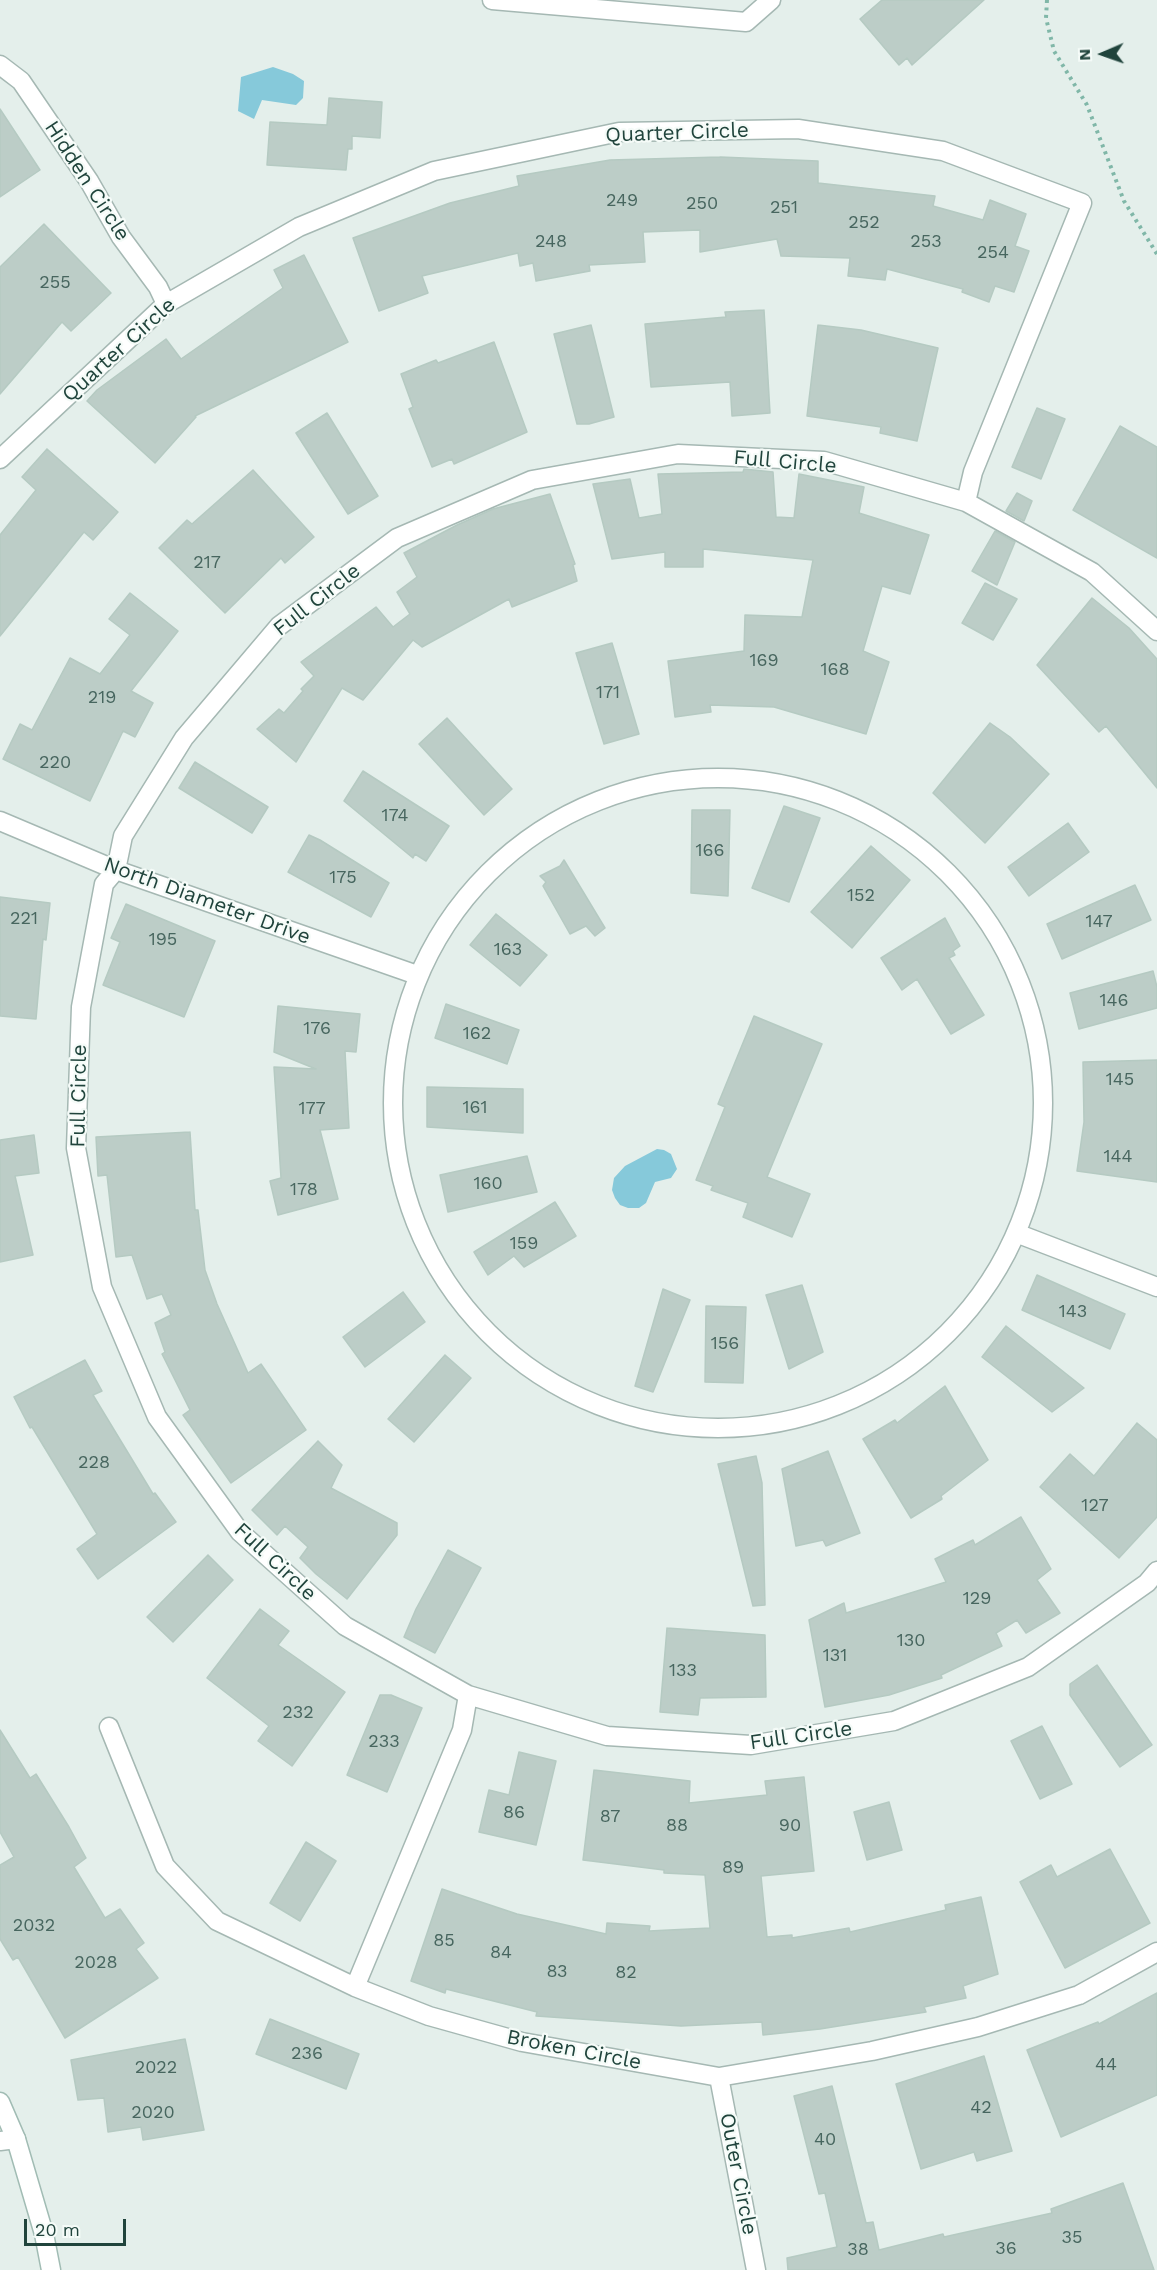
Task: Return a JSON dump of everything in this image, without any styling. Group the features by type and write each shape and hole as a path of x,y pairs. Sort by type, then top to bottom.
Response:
{"street":[{"path":"492,0 746,22 771,0"},
{"name":"Hidden Circle","path":"0,65 21,81 89,181 121,237 158,287 166,304"},
{"name":"Quarter Circle","path":"0,459 166,304 299,227 434,171 619,132 798,129 943,151 1082,203 973,472 966,502"},
{"name":"Full Circle","path":"1157,631 1092,573 966,502 824,461 678,454 532,480 397,538 279,626 184,738 123,836 116,870 104,884 81,1006 76,1148 102,1287 158,1417 240,1532 345,1626 468,1695 607,1736 752,1745 894,1721 1028,1666 1147,1583 1157,1571"},
{"path":"717,775 793,784 864,810 927,852 935,860 979,908 1017,974 1038,1047 1044,1110 1035,1173 1016,1233 993,1278 962,1319 926,1354 859,1397 785,1423 706,1430 628,1417 556,1387 493,1340 442,1278 408,1207 393,1130 394,1096 396,1051 417,975 455,908 507,853 570,810 642,784 717,775"},
{"name":"North Diameter Drive","path":"0,821 116,870 417,975"},
{"path":"1016,1233 1157,1287"},
{"path":"355,1987 462,1730 468,1695"},
{"name":"Broken Circle","path":"109,1727 165,1866 217,1921 355,1987 429,2016 522,2042 720,2078 872,2051 978,2027 1080,1995 1157,1952"},
{"name":"Outer Circle","path":"720,2078 756,2270"},
{"path":"0,2102 8,2140 44,2234 51,2270"}],"path":[{"path":"1047,0 1046,18 1054,51 1087,105 1124,201 1157,254"}],"water":[{"path":"273,67 293,74 304,81 303,98 296,105 262,100 254,119 238,111 241,77"},
{"path":"657,1149 671,1154 677,1169 671,1178 655,1182 646,1203 639,1208 620,1205 612,1190 614,1178 625,1166"}],"building":[{"path":"882,0 984,0 912,65 907,58 899,65 860,19"},
{"path":"329,98 382,102 380,138 352,136 352,149 348,149 346,170 267,165 270,122 327,125"},
{"path":"0,109 40,170 0,197"},
{"path":"720,157 818,161 818,183 935,196 933,206 983,220 990,200 1026,214 1015,246 1029,251 1014,292 995,286 989,302 962,292 963,289 887,269 885,280 848,276 850,258 781,256 777,239 700,252 700,230 643,232 645,262 589,265 590,271 536,281 533,263 520,266 518,253 422,276 428,293 379,311 353,238 450,203 519,186 517,176 610,160"},
{"path":"44,224 111,293 71,331 62,322 0,394 0,267"},
{"path":"304,255 348,342 195,416 155,463 87,401 97,390 166,339 181,359 283,288 274,270"},
{"path":"764,310 770,413 732,416 730,382 651,387 645,324 726,317 725,312"},
{"path":"591,325 614,417 589,424 577,424 554,334"},
{"path":"818,325 861,330 938,348 917,441 880,433 881,427 807,416"},
{"path":"494,342 527,432 454,464 452,459 432,467 409,409 413,407 401,374 436,360 438,363"},
{"path":"1037,408 1065,419 1041,479 1012,467"},
{"path":"327,413 378,496 348,514 296,433"},
{"path":"1120,426 1157,447 1157,558 1073,510"},
{"path":"47,449 118,512 93,540 84,532 0,636 0,535 36,490 22,477"},
{"path":"744,469 773,472 776,517 794,518 799,474 864,487 859,513 929,535 910,594 882,586 863,651 889,662 866,734 774,707 710,705 711,712 675,717 668,661 744,651 745,615 802,617 813,560 703,549 703,567 665,567 665,552 612,559 593,484 630,479 639,518 662,514 658,474 743,472"},
{"path":"253,470 314,537 285,563 281,558 225,613 159,548 187,520 192,524"},
{"path":"1017,493 1032,501 1024,521 1006,511"},
{"path":"550,494 575,564 573,565 577,581 512,607 509,599 422,647 413,640 363,700 342,688 296,762 257,729 279,709 284,713 303,691 301,689 314,676 301,662 376,607 393,627 410,614 397,592 417,577 404,553 493,509"},
{"path":"995,531 1015,542 997,585 972,571"},
{"path":"985,583 1017,599 993,640 962,623"},
{"path":"130,593 178,631 131,691 153,703 135,737 123,731 90,801 3,759 20,724 32,730 70,658 100,674 130,635 109,619"},
{"path":"1092,598 1129,628 1157,659 1157,788 1106,726 1099,732 1037,665"},
{"path":"612,643 639,734 604,744 576,653"},
{"path":"447,718 512,789 484,815 419,744"},
{"path":"990,723 1010,737 1049,774 985,843 933,793"},
{"path":"195,762 268,807 252,833 179,788"},
{"path":"363,771 449,826 426,861 415,854 413,858 344,801"},
{"path":"784,806 820,818 789,902 752,888"},
{"path":"692,810 730,810 728,896 691,893"},
{"path":"1068,823 1089,852 1029,896 1008,867"},
{"path":"309,835 389,883 371,917 288,872"},
{"path":"871,846 910,880 852,948 811,912"},
{"path":"564,860 605,928 595,936 586,926 570,934 543,886 546,882 540,876 560,866"},
{"path":"1135,885 1151,920 1062,959 1047,924"},
{"path":"0,897 50,903 46,940 43,939 36,1019 0,1016"},
{"path":"126,904 215,941 184,1017 103,985 120,942 111,938"},
{"path":"496,914 547,955 520,986 470,945"},
{"path":"945,918 960,946 953,951 955,955 949,958 984,1015 951,1034 917,979 902,990 881,958"},
{"path":"1153,971 1157,987 1157,1008 1079,1029 1070,993"},
{"path":"446,1004 519,1030 507,1064 435,1038"},
{"path":"278,1006 360,1014 356,1052 345,1051 349,1128 320,1130 338,1199 278,1215 270,1181 281,1178 274,1067 316,1069 274,1052"},
{"path":"754,1016 822,1044 767,1177 810,1194 792,1237 743,1217 748,1203 711,1190 713,1186 696,1180 725,1107 718,1104"},
{"path":"1157,1060 1157,1182 1077,1171 1084,1122 1083,1062"},
{"path":"427,1087 523,1089 523,1133 427,1127"},
{"path":"190,1132 195,1210 198,1210 205,1270 217,1304 248,1373 261,1364 306,1430 231,1483 183,1415 190,1410 162,1354 165,1352 155,1323 171,1315 162,1294 147,1299 132,1255 116,1257 107,1175 98,1176 96,1137"},
{"path":"34,1135 39,1173 15,1176 33,1255 0,1262 0,1140"},
{"path":"527,1156 537,1192 448,1212 440,1175"},
{"path":"555,1202 576,1236 524,1267 514,1256 488,1275 474,1252"},
{"path":"1037,1275 1125,1314 1110,1349 1022,1310"},
{"path":"802,1285 823,1352 789,1369 766,1295"},
{"path":"663,1289 690,1300 653,1392 635,1386"},
{"path":"403,1292 425,1322 365,1367 343,1337"},
{"path":"706,1306 746,1307 743,1383 705,1382"},
{"path":"1006,1326 1084,1388 1052,1412 982,1357"},
{"path":"445,1355 471,1378 414,1442 388,1419"},
{"path":"85,1360 102,1391 93,1395 153,1494 155,1493 176,1522 98,1579 77,1549 97,1534 32,1427 30,1428 14,1397"},
{"path":"945,1386 988,1460 941,1496 942,1499 911,1518 863,1439 895,1420 897,1423"},
{"path":"1137,1423 1157,1440 1157,1517 1119,1558 1040,1487 1070,1454 1094,1476"},
{"path":"318,1441 342,1465 331,1488 397,1523 397,1535 347,1599 300,1558 308,1547 285,1526 277,1535 252,1510"},
{"path":"828,1451 860,1533 826,1546 823,1540 796,1546 782,1469"},
{"path":"756,1456 762,1483 765,1605 753,1606 718,1464"},
{"path":"1021,1517 1051,1569 1037,1580 1060,1613 1026,1633 1017,1620 996,1633 1002,1646 941,1675 942,1678 889,1695 825,1707 809,1620 844,1603 846,1613 946,1582 935,1559 973,1540 975,1545"},
{"path":"448,1550 481,1568 435,1653 404,1637 416,1609"},
{"path":"208,1555 233,1580 173,1642 147,1617"},
{"path":"260,1609 289,1631 278,1645 345,1692 292,1766 258,1741 269,1726 207,1678"},
{"path":"667,1628 765,1635 766,1697 700,1698 698,1715 660,1712"},
{"path":"1097,1665 1152,1745 1120,1767 1070,1695 1070,1684"},
{"path":"380,1695 391,1695 422,1708 387,1792 347,1775"},
{"path":"1042,1726 1072,1784 1040,1799 1011,1741"},
{"path":"0,1730 30,1778 36,1774 69,1827 86,1858 74,1867 105,1918 120,1909 144,1943 136,1949 158,1978 65,2038 18,1957 13,1960 0,1939 0,1865 14,1857 0,1832"},
{"path":"519,1752 556,1761 536,1845 479,1832 489,1790 509,1795"},
{"path":"594,1770 690,1781 689,1803 767,1795 765,1781 804,1777 814,1871 761,1876 767,1937 792,1935 792,1938 849,1928 850,1932 946,1910 945,1905 981,1897 998,1974 963,1986 966,1998 924,2007 926,2012 820,2029 763,2035 762,2022 681,2026 536,2016 537,2012 446,1989 445,1993 411,1981 442,1889 517,1914 606,1934 607,1923 650,1926 649,1931 710,1928 705,1875 664,1873 664,1870 583,1860"},
{"path":"889,1802 902,1850 867,1860 854,1812"},
{"path":"306,1842 336,1861 300,1921 270,1903"},
{"path":"1110,1849 1150,1923 1065,1968 1020,1882 1051,1865 1057,1877"},
{"path":"1157,1993 1157,2095 1061,2137 1027,2050 1098,2022 1099,2024"},
{"path":"270,2019 359,2054 346,2089 256,2054"},
{"path":"185,2039 204,2130 143,2140 141,2127 108,2132 104,2098 78,2100 71,2060"},
{"path":"984,2056 1012,2151 977,2161 974,2152 921,2169 896,2084"},
{"path":"832,2086 866,2223 873,2222 879,2250 943,2234 944,2237 1052,2213 1051,2209 1123,2183 1154,2270 788,2270 787,2258 837,2247 825,2193 819,2194 794,2096"}]}
